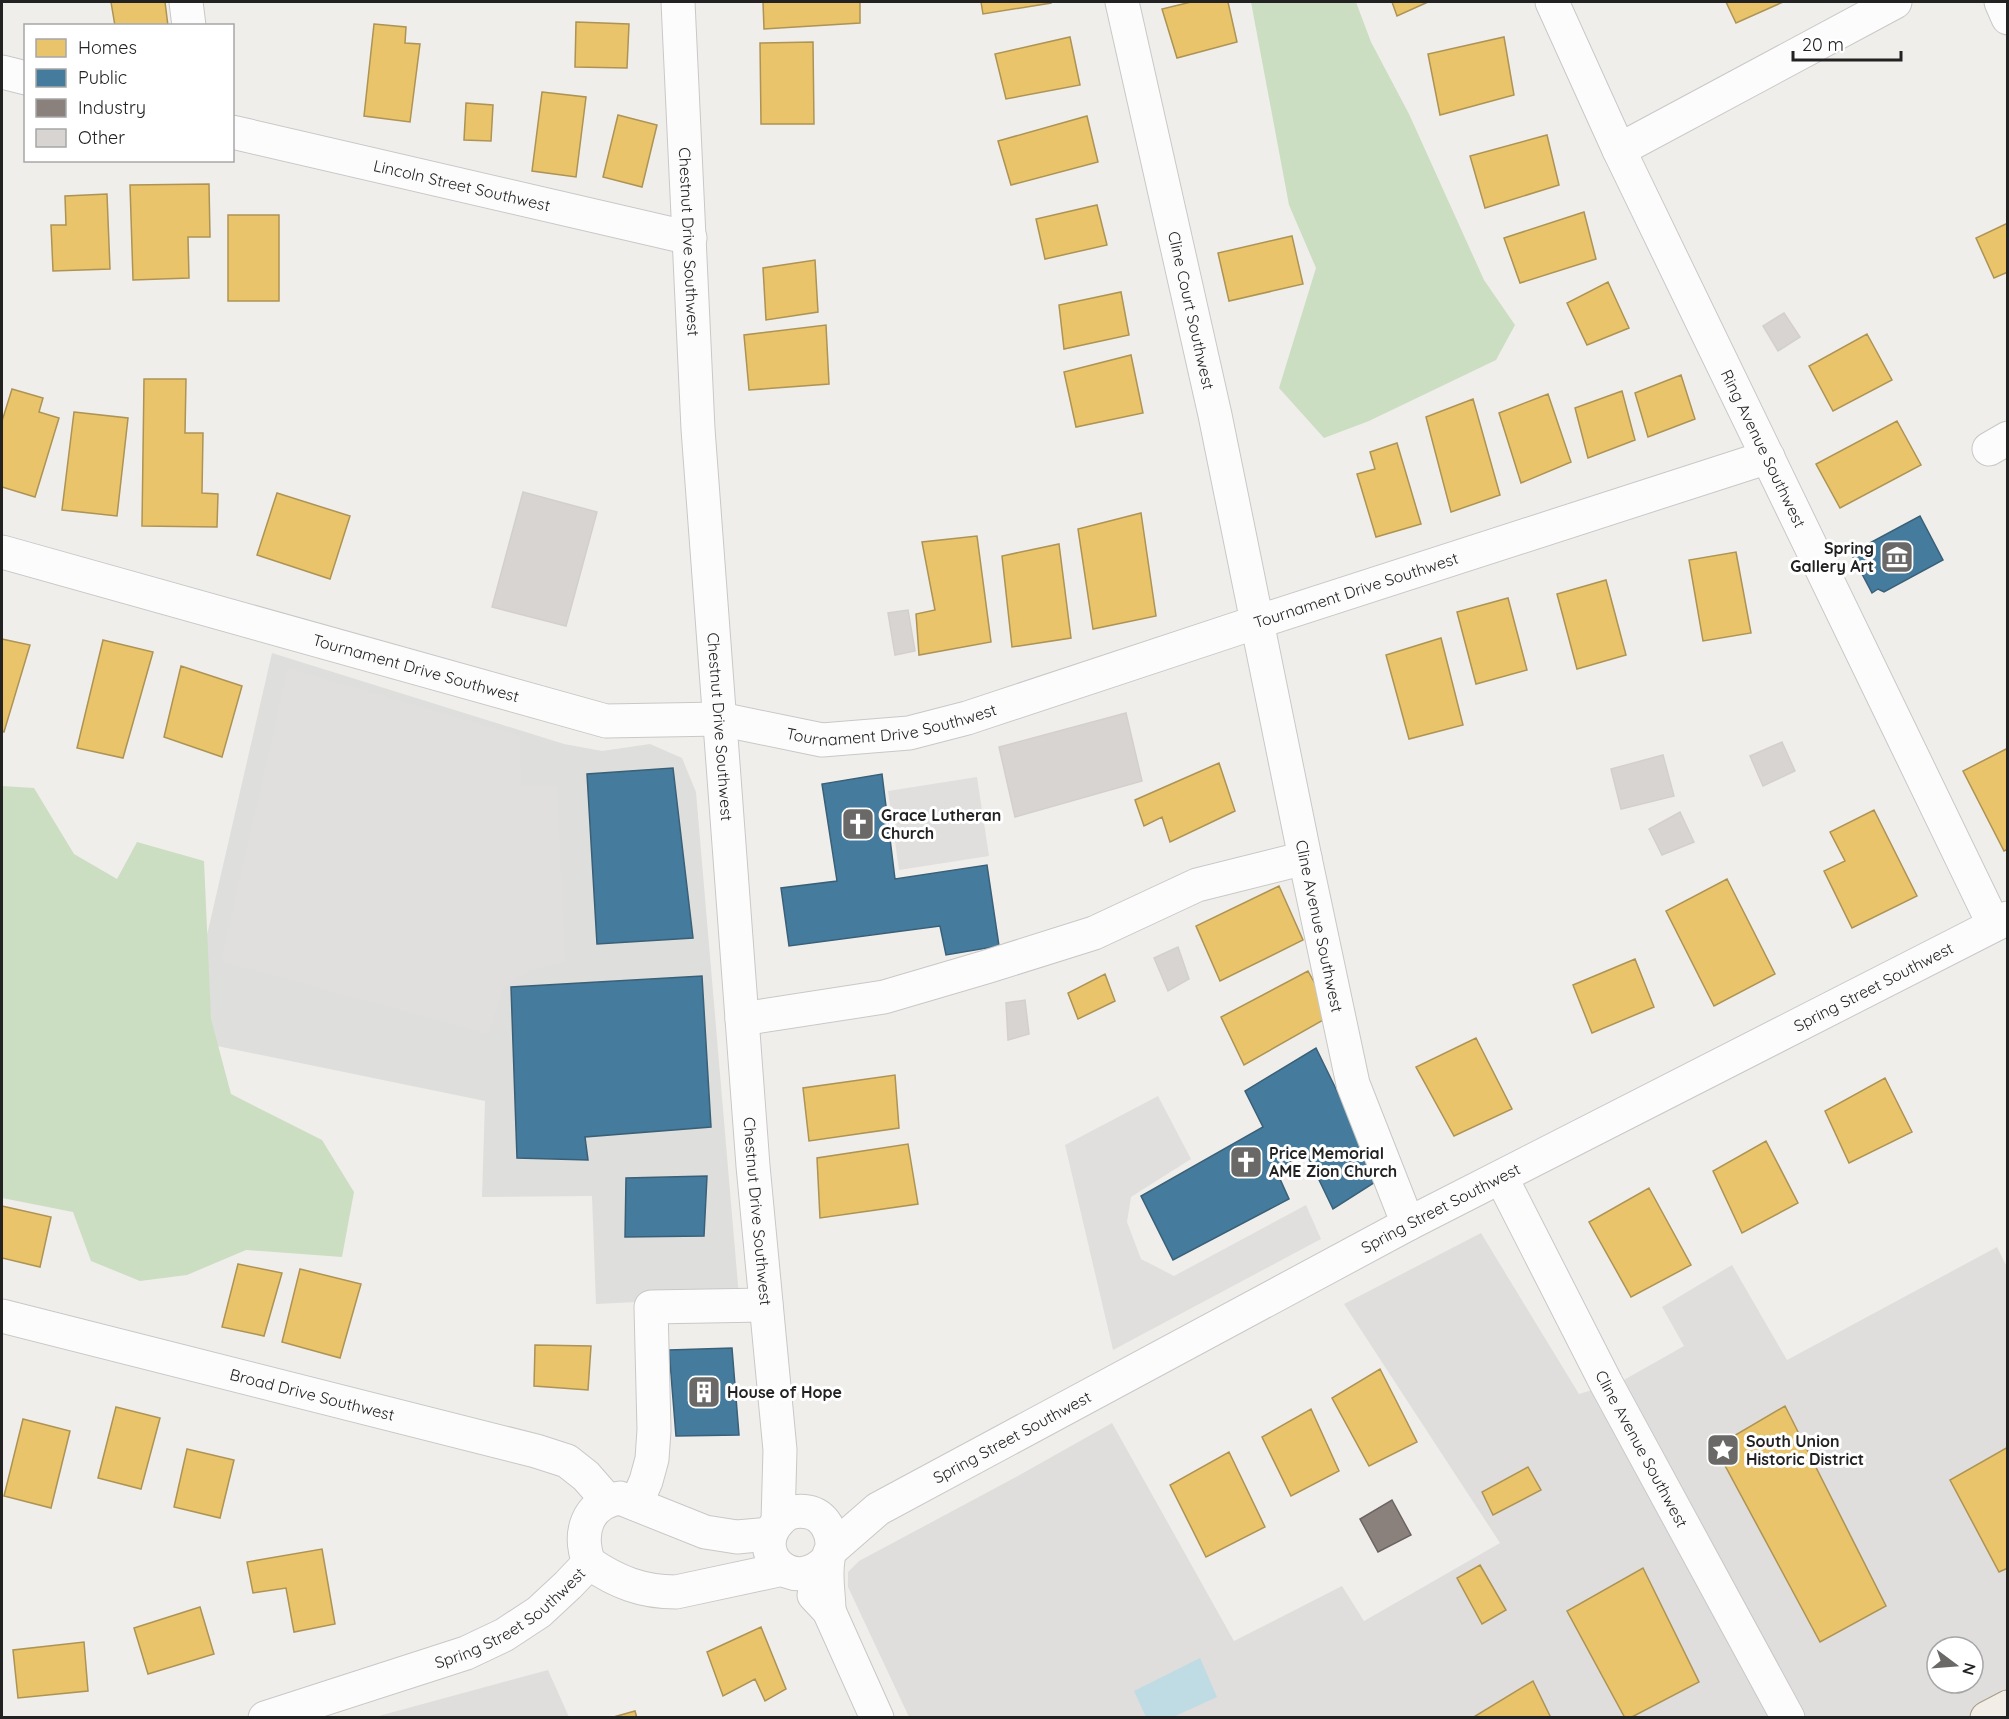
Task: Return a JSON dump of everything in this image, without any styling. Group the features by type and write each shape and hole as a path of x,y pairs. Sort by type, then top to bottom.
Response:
{"main road":[{"path":"1987,1718 2007,1707"}],"street":[{"path":"186,2 189,24"},
{"name":"Chestnut Drive Southwest","path":"678,2 698,429 766,1305 780,1449 791,1520"},
{"name":"Cline Court Southwest","path":"1122,2 1215,415 1257,622"},
{"name":"Ring Avenue Southwest","path":"1552,2 1619,150 1768,457 2001,921"},
{"path":"1619,150 1895,2"},
{"path":"2001,2 2007,18"},
{"path":"2,72 24,78"},
{"name":"Lincoln Street Southwest","path":"234,132 690,238"},
{"name":"Tournament Drive Southwest","path":"2,552 606,722 720,720 822,740 909,733 967,718 1768,457"},
{"name":"Cline Avenue Southwest","path":"1257,622 1353,1084 1408,1224"},
{"path":"742,1019 895,994 1095,933 1197,885 1305,858"},
{"name":"Spring Street Southwest","path":"830,1554 878,1509 1408,1224 2001,921"},
{"name":"Cline Avenue Southwest","path":"1501,1177 1606,1383 1788,1718"},
{"path":"589,1563 583,1548 585,1528 592,1511 621,1502 652,1459 654,1430 651,1307 766,1305"},
{"name":"Broad Drive Southwest","path":"2,1316 536,1451 567,1461 621,1502 705,1532 737,1537 791,1520"},
{"name":"Spring Street Southwest","path":"791,1520 878,1509"},
{"path":"829,1611 832,1538 828,1528 822,1518 791,1520 769,1544 771,1554 776,1563 788,1571 829,1611 877,1718"},
{"path":"788,1571 803,1574 813,1572 830,1554"},
{"name":"Spring Street Southwest","path":"265,1718 466,1653 504,1635 539,1612 589,1563 609,1576 637,1587 659,1592 676,1592 788,1571"}],"shaded area":[{"path":"272,653 564,744 602,751 650,744 682,758 696,792 739,1297 596,1304 592,1196 482,1197 485,1101 183,1039"},
{"path":"288,668 520,736 521,785 557,786 565,961 531,970 504,986 488,1034 221,961"},
{"path":"977,777 989,856 899,870 888,791"},
{"path":"1158,1096 1191,1159 1131,1197 1127,1222 1141,1259 1174,1276 1306,1205 1321,1239 1113,1350 1065,1145"},
{"name":"South Union Historic District","path":"1481,1233 1579,1394 1622,1381 1684,1346 1662,1307 1732,1265 1787,1360 1997,1247 2007,1267 2007,1717 909,1717 848,1587 848,1572 859,1561 1112,1423 1234,1641 1342,1586 1364,1621 1500,1543 1344,1304"},
{"path":"548,1670 569,1717 375,1717"}],"green space":[{"path":"1251,2 1356,2 1371,42 1409,114 1484,280 1515,325 1496,360 1369,421 1324,438 1279,388 1316,268 1289,205"},
{"path":"2,786 34,788 74,854 117,879 137,842 204,861 211,1019 231,1094 322,1140 354,1192 342,1257 246,1250 187,1275 140,1281 91,1261 73,1212 2,1198"}],"water":[{"path":"1200,1658 1217,1697 1173,1717 1146,1717 1134,1691"}],"building: Homes":[{"path":"111,2 165,2 168,24 115,24"},
{"path":"763,2 860,2 860,23 764,29"},
{"path":"981,2 1051,2 1051,3 983,14"},
{"path":"1191,2 1228,2 1237,42 1177,58 1162,9"},
{"path":"1392,2 1428,2 1397,16"},
{"path":"1726,2 1783,2 1736,23"},
{"path":"576,22 629,24 627,68 575,67"},
{"path":"374,24 406,27 405,43 420,44 410,122 364,116"},
{"path":"1070,37 1080,85 1006,99 995,54"},
{"path":"1504,37 1514,95 1440,115 1428,54"},
{"path":"813,42 814,124 761,124 760,43"},
{"path":"542,92 586,97 576,177 532,171"},
{"path":"466,103 493,105 491,141 464,140"},
{"path":"618,115 657,125 642,187 603,177"},
{"path":"1087,116 1098,162 1011,185 998,141"},
{"path":"1547,135 1559,185 1485,208 1470,156"},
{"path":"209,184 210,237 188,237 189,278 133,280 130,185"},
{"path":"107,194 110,269 53,271 51,225 66,225 65,196"},
{"path":"1097,205 1107,245 1045,259 1036,219"},
{"path":"1584,212 1596,259 1520,283 1504,238"},
{"path":"228,215 279,215 279,301 228,301"},
{"path":"2008,223 2008,272 1994,278 1976,238"},
{"path":"1292,236 1303,284 1229,301 1218,253"},
{"path":"815,260 818,312 766,320 763,268"},
{"path":"1608,282 1629,328 1587,345 1567,303"},
{"path":"1121,292 1129,335 1064,349 1059,305"},
{"path":"826,325 829,384 749,390 744,335"},
{"path":"1867,334 1892,380 1833,411 1809,366"},
{"path":"1131,355 1143,413 1076,427 1064,372"},
{"path":"1681,375 1695,419 1648,437 1635,393"},
{"path":"144,379 186,379 185,433 203,433 202,493 218,494 217,527 142,526"},
{"path":"12,389 43,398 39,412 59,418 35,497 2,487 2,421"},
{"path":"1622,391 1635,440 1588,458 1575,408"},
{"path":"1548,394 1571,462 1521,483 1499,413"},
{"path":"1473,399 1500,495 1451,512 1426,417"},
{"path":"74,412 128,418 117,516 62,510"},
{"path":"1897,421 1921,465 1840,508 1816,464"},
{"path":"1397,443 1421,524 1376,537 1357,474 1375,469 1370,452"},
{"path":"277,493 350,516 330,579 257,555"},
{"path":"1141,513 1156,616 1093,629 1078,529"},
{"path":"977,536 991,642 919,655 916,614 935,610 922,542"},
{"path":"1059,544 1071,638 1012,647 1002,556"},
{"path":"1736,552 1751,633 1703,641 1689,560"},
{"path":"1606,580 1626,655 1577,669 1557,594"},
{"path":"1508,598 1527,670 1476,684 1457,612"},
{"path":"1441,638 1463,725 1409,739 1386,655"},
{"path":"2,639 30,645 4,732 2,731"},
{"path":"103,640 153,652 123,758 77,748"},
{"path":"181,666 242,686 222,757 164,737"},
{"path":"2008,748 2008,849 2004,851 1963,771"},
{"path":"1219,763 1235,811 1170,842 1162,817 1144,826 1135,800"},
{"path":"1874,810 1917,896 1852,928 1824,871 1845,861 1830,832"},
{"path":"1727,879 1775,974 1714,1006 1666,911"},
{"path":"1279,886 1303,940 1220,981 1196,926"},
{"path":"1635,959 1654,1007 1592,1033 1573,985"},
{"path":"1308,971 1332,1015 1244,1065 1221,1017"},
{"path":"1105,974 1115,1001 1078,1019 1068,993"},
{"path":"1476,1038 1512,1109 1454,1136 1416,1067"},
{"path":"895,1075 899,1128 809,1141 803,1088"},
{"path":"1885,1078 1912,1132 1849,1163 1825,1111"},
{"path":"1766,1141 1798,1203 1742,1233 1713,1171"},
{"path":"908,1144 918,1204 820,1218 817,1158"},
{"path":"1649,1188 1691,1265 1631,1297 1589,1222"},
{"path":"2,1206 51,1217 40,1267 2,1258"},
{"path":"238,1264 282,1273 264,1336 222,1327"},
{"path":"300,1269 361,1284 340,1358 282,1342"},
{"path":"535,1345 591,1346 588,1390 534,1386"},
{"path":"1380,1369 1417,1442 1369,1466 1332,1398"},
{"path":"1785,1406 1886,1606 1820,1642 1715,1447"},
{"path":"116,1407 160,1418 141,1489 98,1478"},
{"path":"1311,1409 1339,1471 1291,1496 1262,1437"},
{"path":"23,1419 70,1431 51,1508 4,1496"},
{"path":"2008,1447 2008,1568 1999,1572 1950,1480"},
{"path":"187,1449 234,1460 220,1518 174,1507"},
{"path":"1229,1452 1265,1527 1206,1557 1170,1485"},
{"path":"1528,1467 1541,1490 1493,1515 1482,1492"},
{"path":"322,1549 335,1624 294,1632 286,1588 253,1593 247,1562"},
{"path":"1480,1565 1506,1610 1482,1624 1457,1578"},
{"path":"1643,1568 1699,1682 1630,1718 1625,1718 1567,1611"},
{"path":"200,1607 214,1654 148,1674 134,1628"},
{"path":"761,1627 786,1689 765,1701 755,1679 723,1696 707,1652"},
{"path":"84,1642 88,1691 18,1698 13,1650"},
{"path":"1533,1681 1551,1718 1472,1718"},
{"path":"635,1711 637,1718 610,1718"}],"building: Public":[{"name":"Spring Gallery Art","path":"1920,516 1943,560 1884,592 1878,589 1872,593 1851,553"},
{"path":"673,768 693,938 597,944 587,774"},
{"name":"Grace Lutheran Church","path":"882,774 895,879 987,865 999,946 946,955 940,926 789,946 781,888 837,881 822,784"},
{"path":"702,976 711,1127 585,1137 588,1160 517,1158 511,987"},
{"name":"Price Memorial AME Zion Church","path":"1316,1048 1380,1179 1333,1209 1306,1153 1276,1170 1289,1199 1173,1260 1141,1196 1263,1127 1245,1091"},
{"path":"707,1176 704,1236 625,1237 626,1178"},
{"name":"House of Hope","path":"732,1348 739,1435 676,1436 669,1350"}],"building: Industry":[{"path":"1392,1500 1411,1535 1378,1552 1360,1519"}],"building: Other":[{"path":"1784,313 1800,337 1778,351 1763,326"},
{"path":"523,492 597,512 566,626 492,607"},
{"path":"908,610 915,651 895,655 888,613"},
{"name":"Grace Lutheran Church","path":"1126,713 1142,781 1015,817 999,747"},
{"path":"1782,742 1795,771 1763,786 1750,756"},
{"path":"1663,755 1674,796 1621,809 1611,769"},
{"path":"1680,812 1694,842 1662,855 1649,829"},
{"path":"1178,947 1189,979 1168,991 1154,958"},
{"path":"1025,1000 1029,1034 1008,1040 1006,1003"}],"place":[{"name":"Spring Gallery Art","path":"1897,557"},
{"name":"Grace Lutheran Church","path":"858,824"},
{"name":"Price Memorial AME Zion Church","path":"1246,1162"},
{"name":"House of Hope","path":"704,1392"},
{"name":"South Union Historic District","path":"1723,1450"}]}
